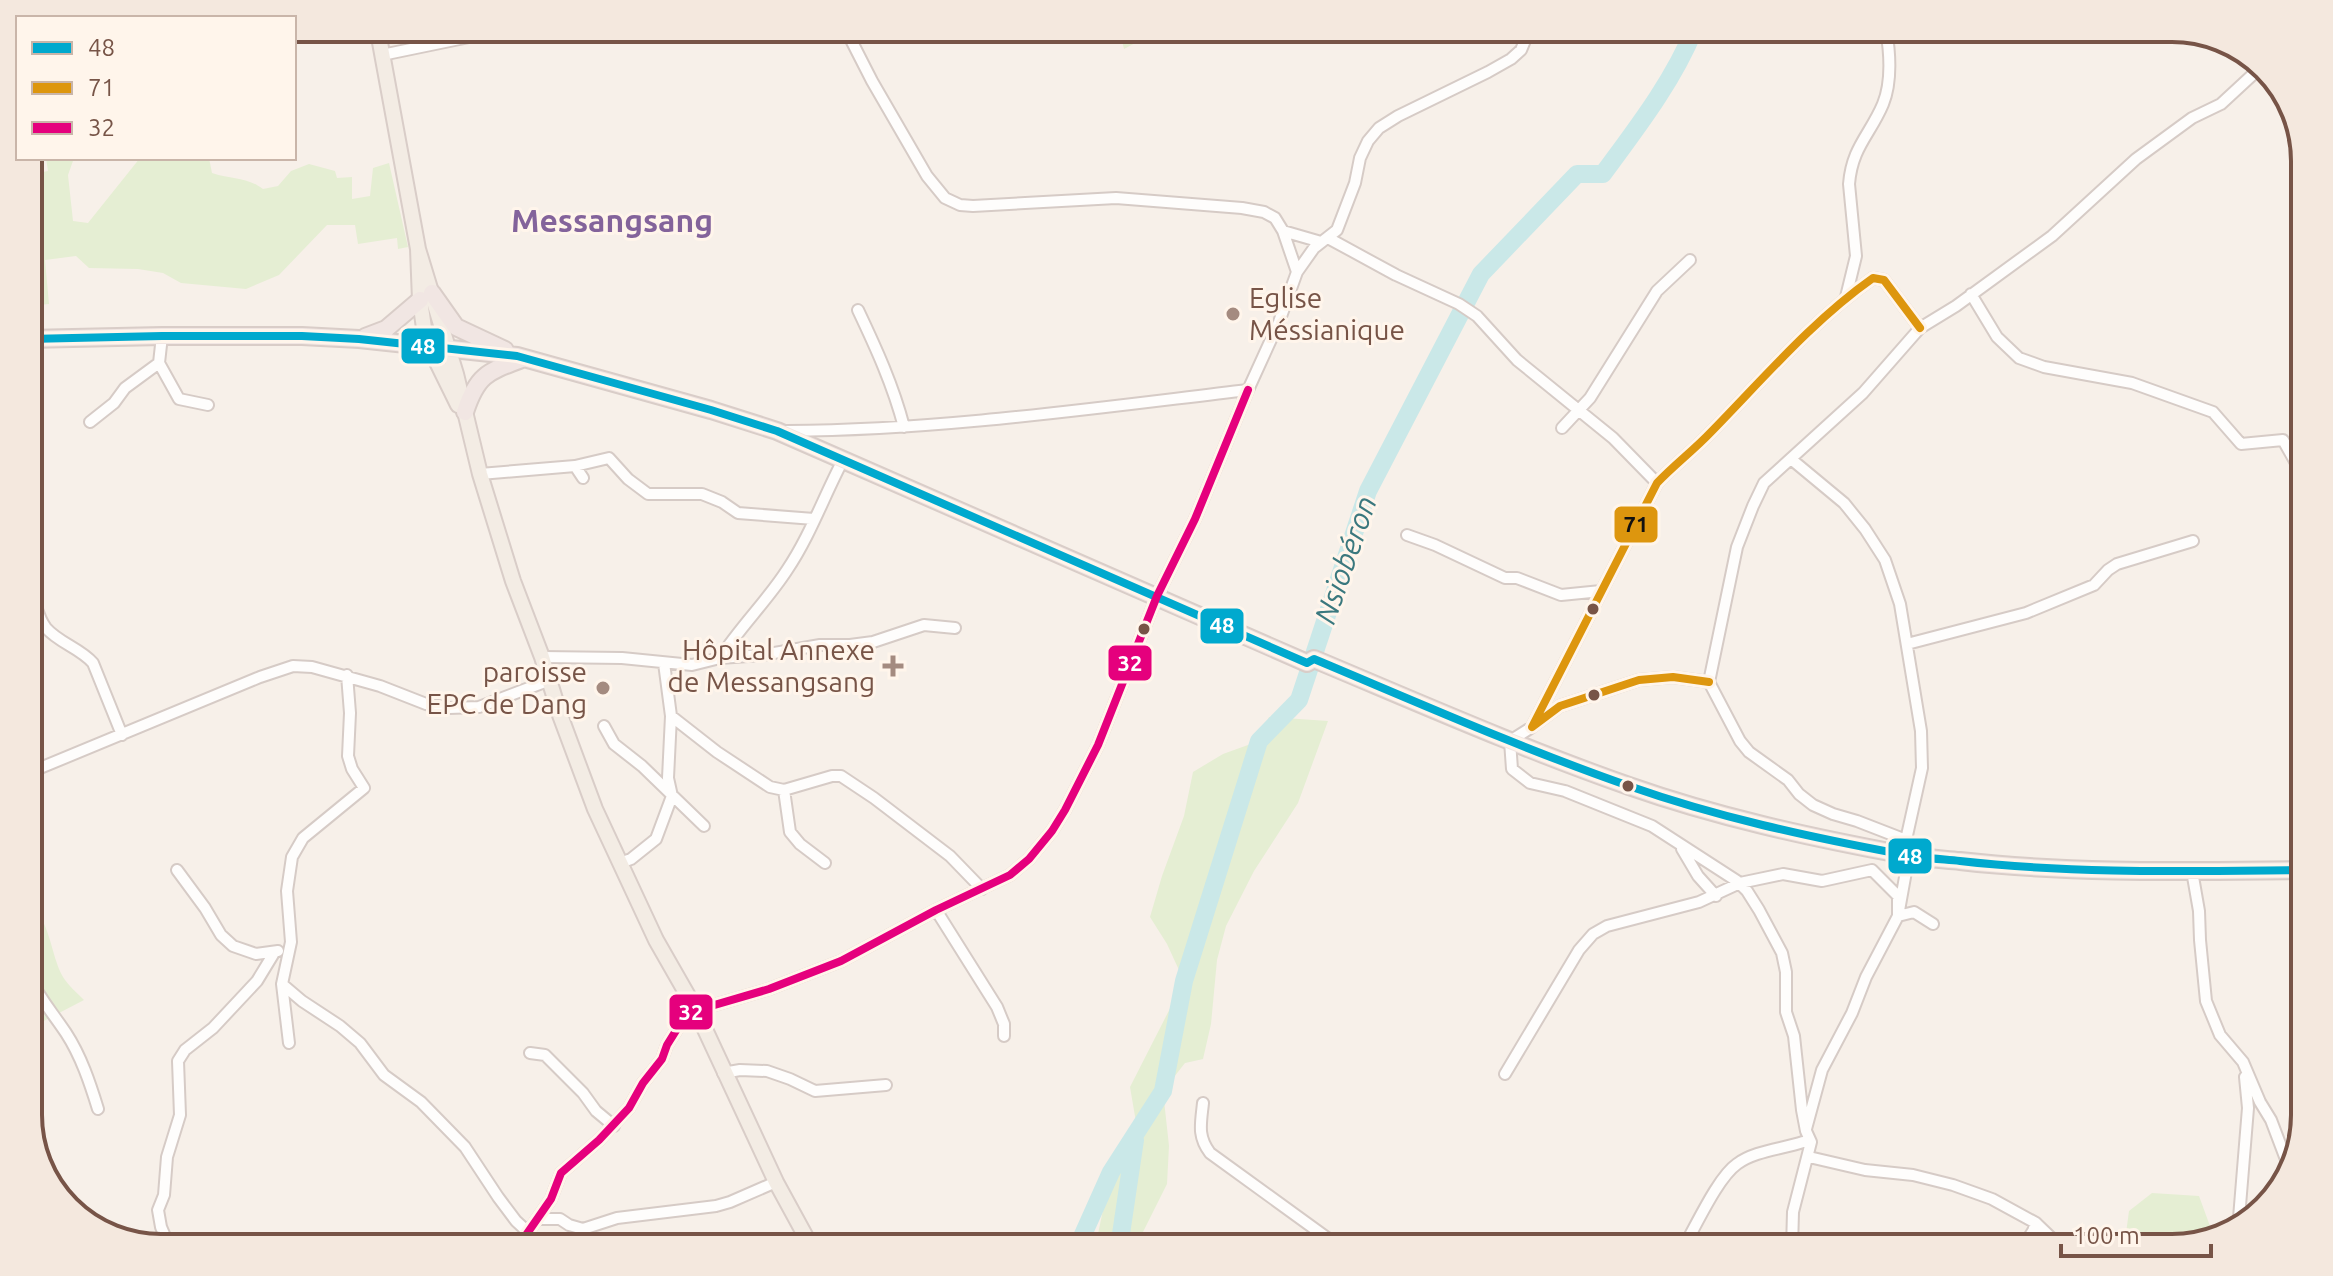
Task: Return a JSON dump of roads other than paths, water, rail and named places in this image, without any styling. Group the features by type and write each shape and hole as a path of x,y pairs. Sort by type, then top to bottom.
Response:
{"highway":[{"path":"359,339 386,329 426,296 456,327 521,357 777,431 1311,661 1510,741 1630,786 1704,809 1773,827 2022,868 2291,870"},
{"path":"42,339 302,336 359,339 521,357"},
{"path":"466,416 478,382 521,357"}],"main road":[{"path":"380,42 426,296 429,346 466,416"},
{"path":"426,296 449,349 480,474 513,581 595,809 656,940 696,1010 723,1073 804,1234"}],"street":[{"path":"382,55 445,42"},
{"path":"852,42 918,162 945,198 960,205 973,206 1106,198 1264,212 1275,218 1283,231 1297,272"},
{"path":"282,984 360,1043 384,1075 421,1102 454,1135 504,1206 529,1233 551,1199 561,1173 614,1126 662,1059 687,1013 801,978 841,961 1010,875 1029,859 1052,831 1098,745 1157,596 1201,505 1279,322 1297,272 1314,248 1337,230 1364,148 1379,128 1502,64 1521,50 1524,42"},
{"path":"1846,297 1856,256 1850,172 1855,153 1887,90 1888,42"},
{"path":"1906,850 1857,821 1833,814 1806,799 1788,780 1749,752 1709,682 1737,547 1753,506 1764,483 1863,393 1920,328 2052,236 2160,139 2221,104 2253,75"},
{"path":"1283,231 1324,240 1459,304 1477,316 1517,360 1613,438 1657,483"},
{"path":"1562,428 1580,411 1657,291 1690,260"},
{"path":"1532,727 1657,483 1846,297 1873,278 1884,280 1920,328"},
{"path":"1971,294 1997,337 2019,358 2044,367 2132,383 2213,412 2241,444 2283,440 2291,454"},
{"path":"858,310 884,365 904,427"},
{"path":"162,336 159,363 179,399 208,405"},
{"path":"90,422 114,403 125,388 159,363"},
{"path":"777,431 904,427 1248,390"},
{"path":"480,474 575,466 609,458 628,479 648,494 702,494 738,513 814,519"},
{"path":"1791,459 1844,503 1885,560 1900,604 1921,731 1922,768 1906,850 1898,916 1822,1070 1806,1131"},
{"path":"720,658 788,570 843,460"},
{"path":"575,466 583,478"},
{"path":"1407,535 1505,578 1517,578 1561,595 1601,591"},
{"path":"1907,644 2026,613 2094,585 2117,564 2193,541"},
{"path":"42,622 55,637 93,663 122,735"},
{"path":"542,657 622,658 692,665 720,658 762,655 820,645 873,642 924,625 955,628"},
{"path":"620,863 631,859 656,839 672,796 668,778 671,716 664,663"},
{"path":"42,767 284,668 312,667 347,675 426,704 449,708 479,707 550,680"},
{"path":"289,1043 282,984 291,942 287,891 292,857 303,838 364,788 348,756 347,675"},
{"path":"1709,682 1673,677 1639,680 1560,706 1510,741 1512,769 1530,783 1565,791 1652,826 1740,883 1759,910 1782,953 1786,972 1786,1012 1797,1051 1806,1131 1811,1142 1793,1212 1792,1234"},
{"path":"671,716 717,752 770,787 784,790 841,776 950,856 982,889"},
{"path":"604,726 614,744 642,766 704,826"},
{"path":"784,790 790,832 825,863"},
{"path":"1681,847 1698,876 1716,896"},
{"path":"177,870 221,935 233,946 256,954 274,953"},
{"path":"1505,1074 1579,950 1593,934 1607,926 1699,902 1740,883 1783,874 1822,881 1872,870 1898,896 1898,916"},
{"path":"2192,871 2199,911 2206,1001 2220,1035 2243,1062 2285,1152"},
{"path":"936,910 997,1007 1004,1024 1004,1036"},
{"path":"1898,916 1914,912 1933,924"},
{"path":"162,1234 158,1210 164,1195 167,1157 180,1115 178,1061 185,1050 213,1028 257,981 274,953 291,942"},
{"path":"42,1002 67,1034 84,1067 98,1109"},
{"path":"530,1053 545,1055 583,1093 596,1111 614,1126"},
{"path":"2239,1213 2248,1108 2243,1062"},
{"path":"723,1073 767,1071 815,1091 886,1085"},
{"path":"1203,1103 1200,1134 1202,1143 1210,1153 1322,1234"},
{"path":"1691,1234 1724,1177 1737,1164 1811,1142"},
{"path":"1809,1157 1953,1185 1992,1199 2036,1223 2047,1234"},
{"path":"551,1199 560,1219 583,1229 617,1218 716,1206 776,1182"},
{"path":"538,1219 560,1219"},
{"path":"2031,1234 2036,1223"}],"waterway":[{"name":"Nsiobéron","path":"1083,1234 1111,1172 1163,1091 1184,981 1259,741 1299,700 1368,491 1481,274 1577,174 1603,174 1664,87 1689,42"},
{"path":"1121,1234 1135,1140"}],"place":[{"name":"Eglise Méssianique","path":"1233,314"},
{"name":"Hôpital Annexe de Messangsang","path":"893,666"},
{"name":"paroisse EPC de Dang","path":"603,688"}],"district":[{"name":"Messangsang","path":"612,221"}]}
